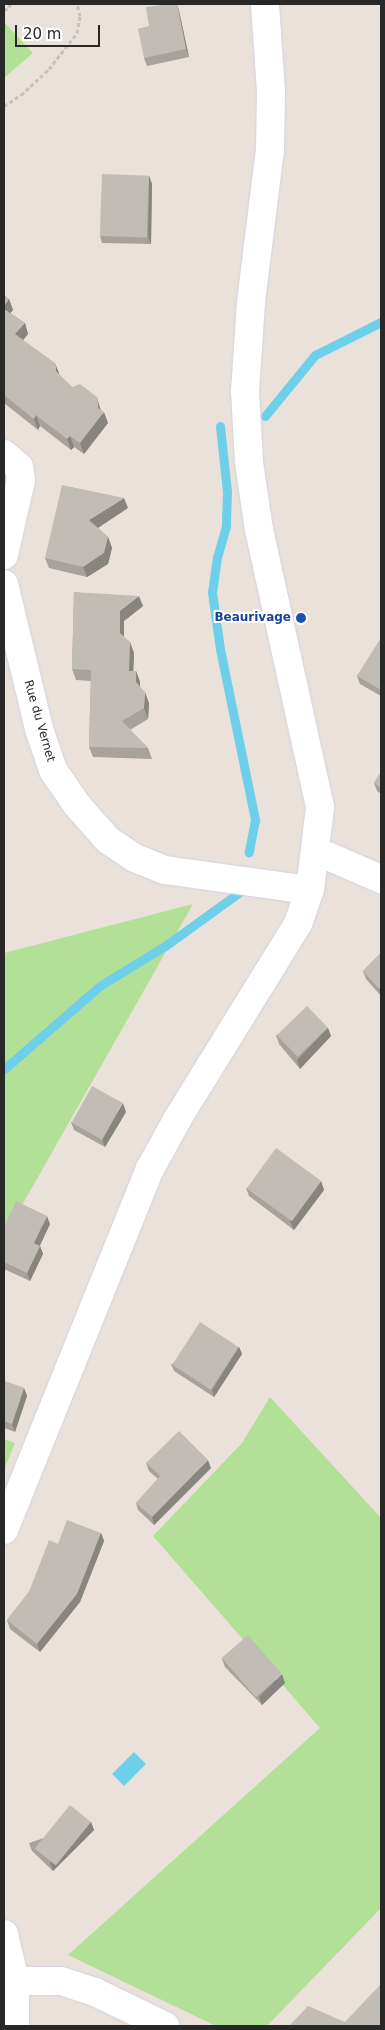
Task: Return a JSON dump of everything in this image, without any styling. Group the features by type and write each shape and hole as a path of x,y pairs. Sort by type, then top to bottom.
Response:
{"street":[{"path":"4,1530 150,1169 178,1118 298,924 310,890 320,808 312,761 259,530 249,462 245,391 250,312 270,150 271,92 265,4"},
{"path":"4,454 19,467 21,480 4,555"},
{"name":"Rue du Vernet","path":"4,584 39,729 53,770 77,805 108,840 135,858 164,870 310,890"},
{"path":"316,851 381,879"},
{"path":"4,1934 15,1981 15,2026"},
{"path":"15,1981 61,1981 94,1992 166,2026"}],"path":[{"path":"4,11 11,4"},
{"path":"4,106 21,95 49,69 77,33 80,16 77,4"}],"green space":[{"path":"4,22 33,53 4,78"},
{"path":"193,904 4,1237 4,953"},
{"path":"270,1397 381,1518 381,1908 267,2026 216,2026 68,1955 320,1728 153,1536 242,1443"},
{"path":"4,1439 15,1443 4,1470"}],"water":[{"path":"134,1752 146,1764 124,1786 112,1774"}],"building":[{"path":"177,4 186,49 144,58 138,29 149,26 146,7"},
{"path":"102,174 149,176 147,238 100,236"},
{"path":"4,295 9,299 4,306"},
{"path":"4,309 25,323 15,334 55,363 56,371 72,387 80,384 97,397 98,408 104,412 80,443 70,436 67,439 36,415 34,419 4,395"},
{"path":"62,485 124,498 89,520 108,537 104,553 83,567 45,558"},
{"path":"74,592 139,596 120,611 120,633 130,642 129,671 136,671 136,682 145,692 144,708 122,721 148,748 89,747 91,670 72,669"},
{"path":"381,640 381,690 357,676"},
{"path":"381,772 381,788 374,783"},
{"path":"381,953 381,986 379,989 363,971"},
{"path":"307,1006 328,1028 298,1057 277,1035"},
{"path":"92,1086 123,1103 102,1140 72,1123"},
{"path":"276,1148 321,1181 292,1221 247,1188"},
{"path":"16,1201 47,1216 34,1243 40,1246 27,1273 4,1262 4,1227"},
{"path":"200,1322 239,1347 211,1390 172,1365"},
{"path":"4,1381 24,1388 12,1424 4,1421"},
{"path":"179,1431 208,1460 152,1517 136,1503 160,1476 146,1463"},
{"path":"67,1520 101,1533 77,1594 37,1644 7,1620 29,1592 49,1540 58,1544"},
{"path":"248,1635 282,1674 256,1697 222,1658"},
{"path":"70,1805 91,1822 56,1866 35,1849"},
{"path":"380,1985 381,2026 289,2026 308,2006 345,2022"}],"waterway":[{"path":"265,416 315,355 381,322"},
{"path":"220,426 227,492 226,526 217,557 212,592 220,649 255,820 249,852"},
{"path":"4,1069 101,985 165,946 240,892"}],"place":[{"name":"Beaurivage","path":"301,618"}]}
